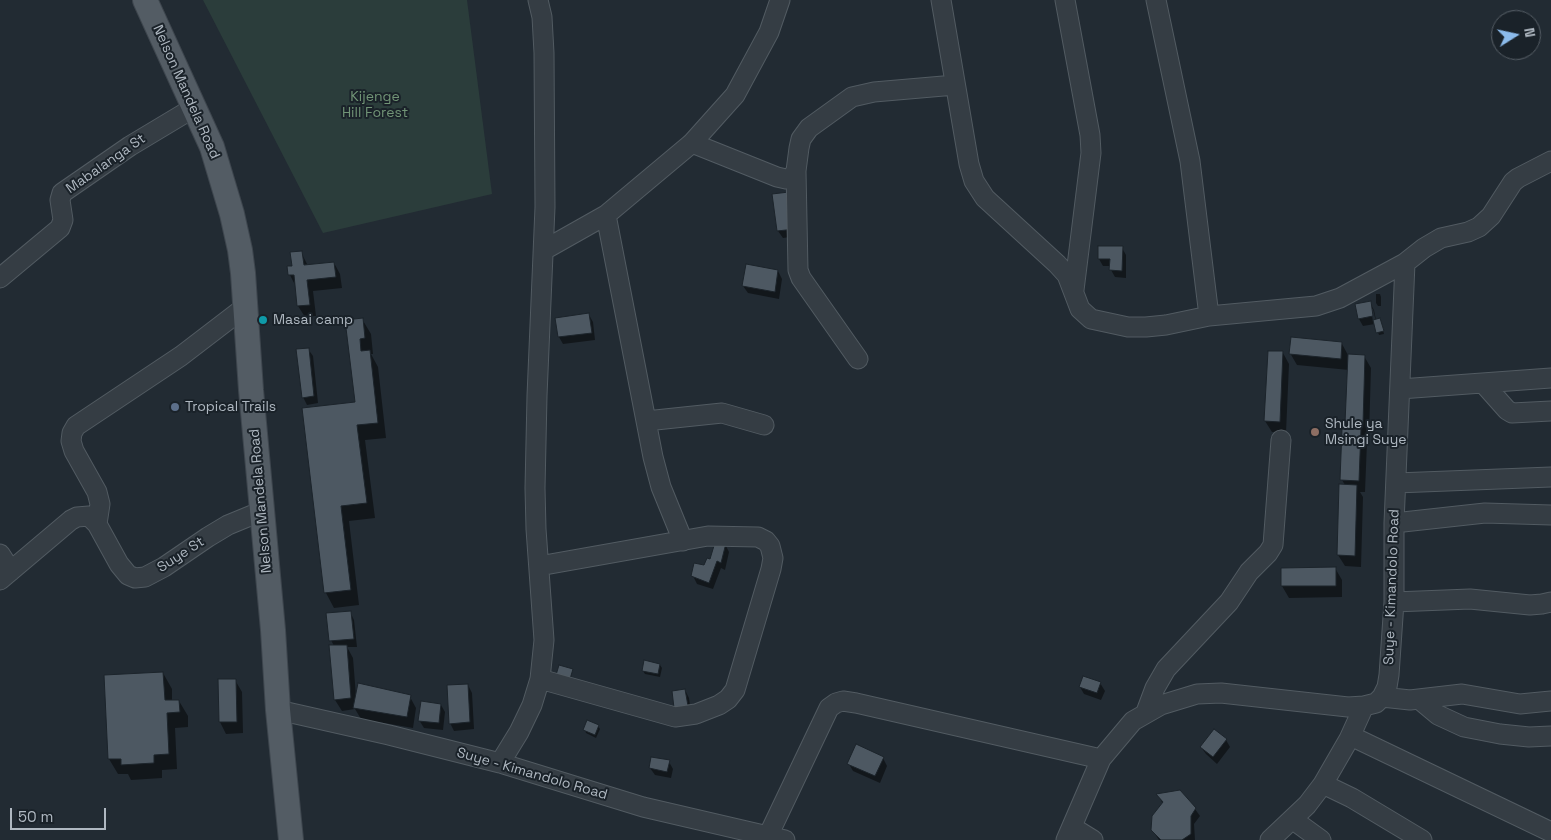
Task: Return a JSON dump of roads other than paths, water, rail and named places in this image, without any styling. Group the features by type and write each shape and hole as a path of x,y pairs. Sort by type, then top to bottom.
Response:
{"main road":[{"name":"Nelson Mandela Road","path":"145,0 212,147 232,214 244,273 245,307 273,630 278,710 291,840"}],"street":[{"path":"500,763 528,714 540,679 544,640 535,488 544,250 544,53 542,17 538,0"},
{"path":"544,250 606,215 692,143 735,95 769,32 780,0"},
{"path":"941,0 969,164 974,181 985,198 1067,275 1080,309 1091,319 1128,327 1166,325 1209,316 1316,306 1340,298 1406,264 1424,248 1441,238 1479,228 1491,216 1513,182 1551,160"},
{"path":"1065,0 1088,116 1091,144 1074,291"},
{"path":"1156,0 1190,161 1209,316"},
{"path":"858,359 801,278 798,270 796,171 802,139 809,128 852,97 874,92 956,84"},
{"name":"Mabalanga St","path":"0,278 60,228 63,220 60,200 62,193 130,146 195,107"},
{"path":"692,143 777,177 786,179 792,177 796,171"},
{"path":"606,215 652,457 661,487 683,541"},
{"name":"Suye - Kimandolo Road","path":"1382,697 1387,687 1389,675 1394,602 1394,523 1406,264"},
{"path":"97,524 100,504 97,492 74,451 71,441 72,433 76,426 181,356 245,307"},
{"path":"1400,389 1551,378"},
{"path":"1483,383 1507,410 1512,413 1551,411"},
{"path":"646,421 722,413 764,425"},
{"path":"1146,712 1155,688 1166,669 1229,602 1249,572 1268,553 1273,545 1281,440"},
{"path":"1396,483 1551,477"},
{"name":"Suye St","path":"97,524 118,564 128,575 135,578 145,577 164,567 208,537 262,510"},
{"path":"1394,523 1485,513 1551,515"},
{"path":"0,554 5,576 71,520 82,516 89,516 97,524"},
{"path":"539,566 708,536 758,537 766,541 773,558 735,690 728,699 719,705 696,714 674,717 540,679"},
{"path":"1394,602 1470,598 1530,605 1551,602"},
{"path":"1092,840 1069,833 1101,759 1133,721 1146,712 1175,700 1197,694 1213,694 1348,707 1376,703 1382,697 1404,701 1462,694 1520,704 1551,701"},
{"path":"1420,700 1438,715 1464,727 1500,734 1529,737 1551,736"},
{"path":"765,837 829,708 836,702 856,703 1101,759"},
{"path":"1270,840 1307,805 1323,784 1351,736 1364,706"},
{"name":"Suye - Kimandolo Road","path":"278,710 500,763 643,808 765,837"},
{"path":"1351,736 1551,832"},
{"path":"1323,784 1352,798 1422,840"},
{"path":"1292,819 1321,840"}],"place":[{"name":"Masai camp","path":"263,320"},
{"name":"Tropical Trails","path":"175,407"},
{"name":"Shule ya Msingi Suye","path":"1315,432"}],"park label":[{"name":"Kijenge Hill Forest","path":"375,105"}]}
